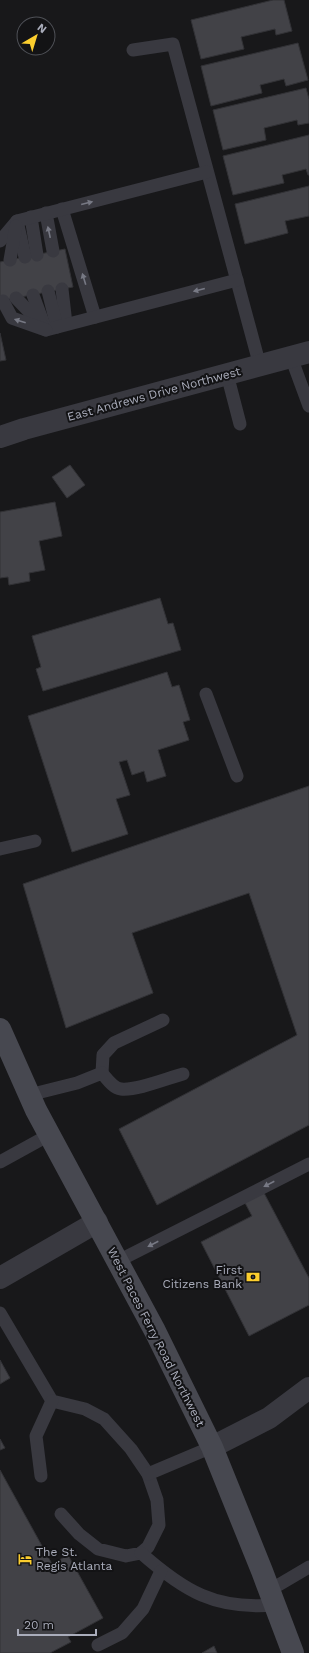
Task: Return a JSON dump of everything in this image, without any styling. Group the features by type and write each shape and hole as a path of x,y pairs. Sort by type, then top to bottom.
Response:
{"main road":[{"name":"West Paces Ferry Road Northwest","path":"0,1029 29,1096 156,1331 212,1447 293,1653"}],"street":[{"name":"East Andrews Drive Northwest","path":"0,437 24,429 300,355"},
{"path":"0,1278 96,1222"},
{"path":"212,1447 269,1418 309,1388"}],"lane":[{"path":"133,50 173,44 260,366"},
{"path":"0,241 18,221 207,172"},
{"path":"62,209 95,317"},
{"path":"46,214 53,251"},
{"path":"18,221 31,256 31,217"},
{"path":"10,260 18,221"},
{"path":"9,299 56,327 237,280"},
{"path":"56,327 62,289"},
{"path":"48,291 56,327"},
{"path":"33,295 56,327"},
{"path":"300,355 309,406"},
{"path":"227,374 240,424"},
{"path":"206,694 237,776"},
{"path":"0,849 35,841"},
{"path":"163,1020 114,1043 103,1056 102,1073 111,1083 120,1089 133,1088 183,1074"},
{"path":"29,1096 77,1083 102,1073"},
{"path":"0,1162 49,1135"},
{"path":"118,1261 306,1165"},
{"path":"0,1313 52,1401 85,1410 104,1419 131,1449 148,1474 157,1500 159,1525 148,1547 141,1553 126,1556 98,1549 79,1534 61,1514"},
{"path":"41,1476 36,1436 52,1401"},
{"path":"148,1474 212,1447"},
{"path":"141,1553 181,1586 208,1599 257,1606 272,1597 309,1567"},
{"path":"98,1645 122,1633 143,1609 161,1571"}],"building":[{"path":"273,0 284,0 292,31 276,35 275,29 241,37 244,49 201,59 191,20"},
{"path":"298,43 308,80 286,86 284,79 260,85 262,93 211,106 201,66"},
{"path":"306,88 309,99 309,123 298,125 297,120 264,128 266,140 223,150 213,110"},
{"path":"309,135 309,175 306,169 282,175 284,183 233,195 223,156"},
{"path":"309,186 309,216 285,221 288,233 245,244 235,204"},
{"path":"65,249 73,287 0,301 0,262"},
{"path":"0,333 6,360 0,361"},
{"path":"70,465 85,485 67,498 52,477"},
{"path":"55,502 62,536 39,541 45,570 29,573 30,581 9,585 8,577 0,578 0,512"},
{"path":"160,598 168,624 173,623 181,650 43,691 36,669 41,667 32,636"},
{"path":"167,672 172,687 179,685 190,720 183,722 189,740 158,750 166,776 147,782 144,771 132,775 127,760 119,762 130,795 116,799 128,834 72,852 28,716"},
{"path":"309,786 309,1125 157,1205 119,1129 297,1035 249,893 132,933 153,993 66,1028 23,884"},
{"path":"263,1191 309,1278 309,1305 249,1336 201,1242 252,1216 244,1201"},
{"path":"0,1360 10,1378 0,1384"},
{"path":"0,1439 5,1448 0,1450"},
{"name":"The St. Regis Atlanta","path":"0,1470 52,1564 68,1555 103,1618 68,1637 71,1642 50,1653 0,1653"},
{"path":"214,1646 217,1653 202,1653"}],"place":[{"name":"First Citizens Bank","path":"253,1277"},
{"name":"The St. Regis Atlanta","path":"25,1559"}]}
